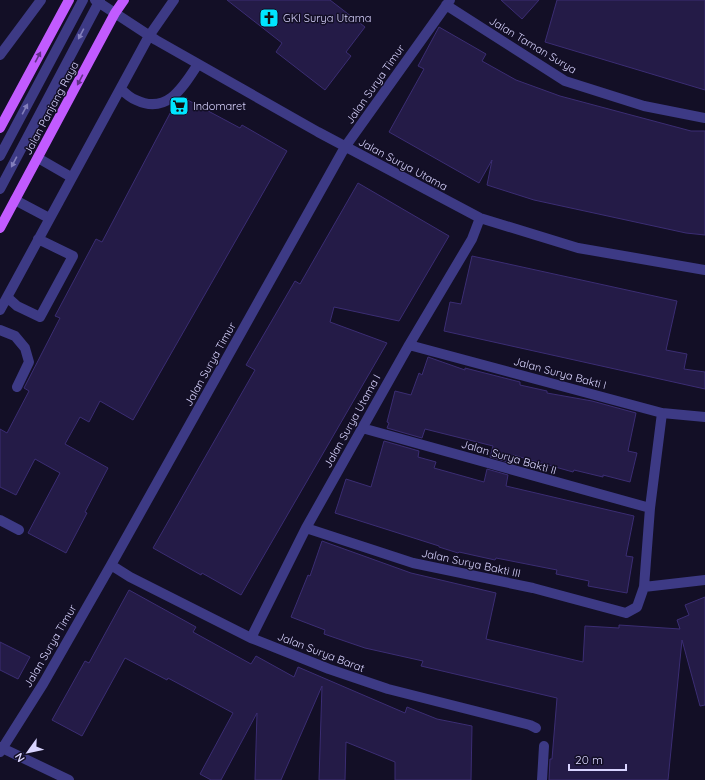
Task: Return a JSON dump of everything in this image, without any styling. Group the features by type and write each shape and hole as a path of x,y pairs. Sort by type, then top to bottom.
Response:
{"main road":[{"path":"0,128 69,0"},
{"name":"Jalan Panjang Raya","path":"0,228 115,13 124,0"}],"street":[{"path":"0,55 41,0"},
{"path":"0,156 83,0"},
{"path":"0,310 149,36 174,0"},
{"path":"0,189 98,1"},
{"name":"Jalan Surya Utama","path":"98,1 149,36 198,64 345,147 480,218 578,248 705,270"},
{"name":"Jalan Taman Surya","path":"448,2 565,81 644,106 705,118"},
{"name":"Jalan Surya Timur","path":"1,749 43,684 111,565 345,147 448,2"},
{"path":"121,89 134,100 147,104 161,103 177,94 198,64"},
{"path":"38,158 71,177"},
{"path":"15,200 49,218"},
{"name":"Jalan Surya Utama I","path":"251,638 306,528 409,345 472,239 480,218"},
{"path":"7,297 17,306 40,317 73,256 38,239"},
{"path":"0,330 14,336 25,348 29,362 17,387"},
{"name":"Jalan Surya Bakti I","path":"409,345 662,413 705,417"},
{"path":"662,413 650,508 644,587 705,580"},
{"name":"Jalan Surya Bakti II","path":"362,428 650,508"},
{"path":"0,520 19,530"},
{"name":"Jalan Surya Bakti III","path":"306,528 413,563 533,588 626,613 637,608 644,587"},
{"name":"Jalan Surya Barat","path":"111,565 130,577 251,638 329,669 388,689 530,725 536,728"},
{"path":"542,780 544,746"},
{"path":"1,749 69,780"}],"building":[{"path":"227,0 330,0 365,27 346,52 351,56 325,90 276,52 282,43"},
{"path":"501,0 539,0 522,19"},
{"path":"557,0 705,0 705,90 545,42"},
{"path":"439,27 486,54 482,61 516,80 560,96 691,131 705,131 705,235 686,233 534,200 487,185 492,160 479,183 389,132 424,69 418,66"},
{"path":"182,97 240,128 242,125 287,151 133,420 100,401 89,422 80,417 65,444 108,468 66,553 28,533 60,473 35,459 16,495 0,487 0,429 7,433 29,391 24,388 60,318 55,316 96,239 102,242 176,102"},
{"path":"358,183 449,236 399,321 334,307 330,322 387,343 241,595 202,573 201,575 153,548 255,370 246,365 295,281 300,284"},
{"path":"472,256 677,301 666,350 687,354 684,369 705,372 705,389 444,331 450,302 461,304"},
{"path":"428,357 465,370 465,368 520,382 520,385 547,391 547,393 592,401 636,413 628,451 637,453 630,482 603,475 603,477 574,470 573,472 513,455 511,463 490,457 493,446 425,429 422,438 387,428 389,423 387,422 395,391 411,395 419,373 422,375"},
{"path":"384,441 419,451 418,457 436,462 434,468 484,482 487,469 508,475 506,486 634,516 626,556 633,557 627,593 588,586 589,581 556,574 557,570 496,558 495,560 458,553 335,513 346,479 371,487"},
{"path":"322,541 411,573 496,593 486,639 583,662 585,626 619,628 619,625 680,629 677,620 689,615 685,605 705,597 705,705 700,706 682,640 668,780 549,780 557,698 421,666 423,661 365,648 324,634 325,630 291,617 308,575 310,576"},
{"path":"129,590 196,627 193,632 251,664 256,656 294,677 298,667 405,713 407,707 437,719 472,726 471,780 395,780 395,762 346,742 345,780 319,780 322,686 281,780 255,780 257,713 221,780 211,780 200,774 233,713 168,678 167,680 125,658 82,736 52,720 85,661 89,663"},
{"path":"0,642 30,657 18,679 0,670"}],"place":[{"name":"GKI Surya Utama","path":"269,18"},
{"name":"Indomaret","path":"179,106"}]}
